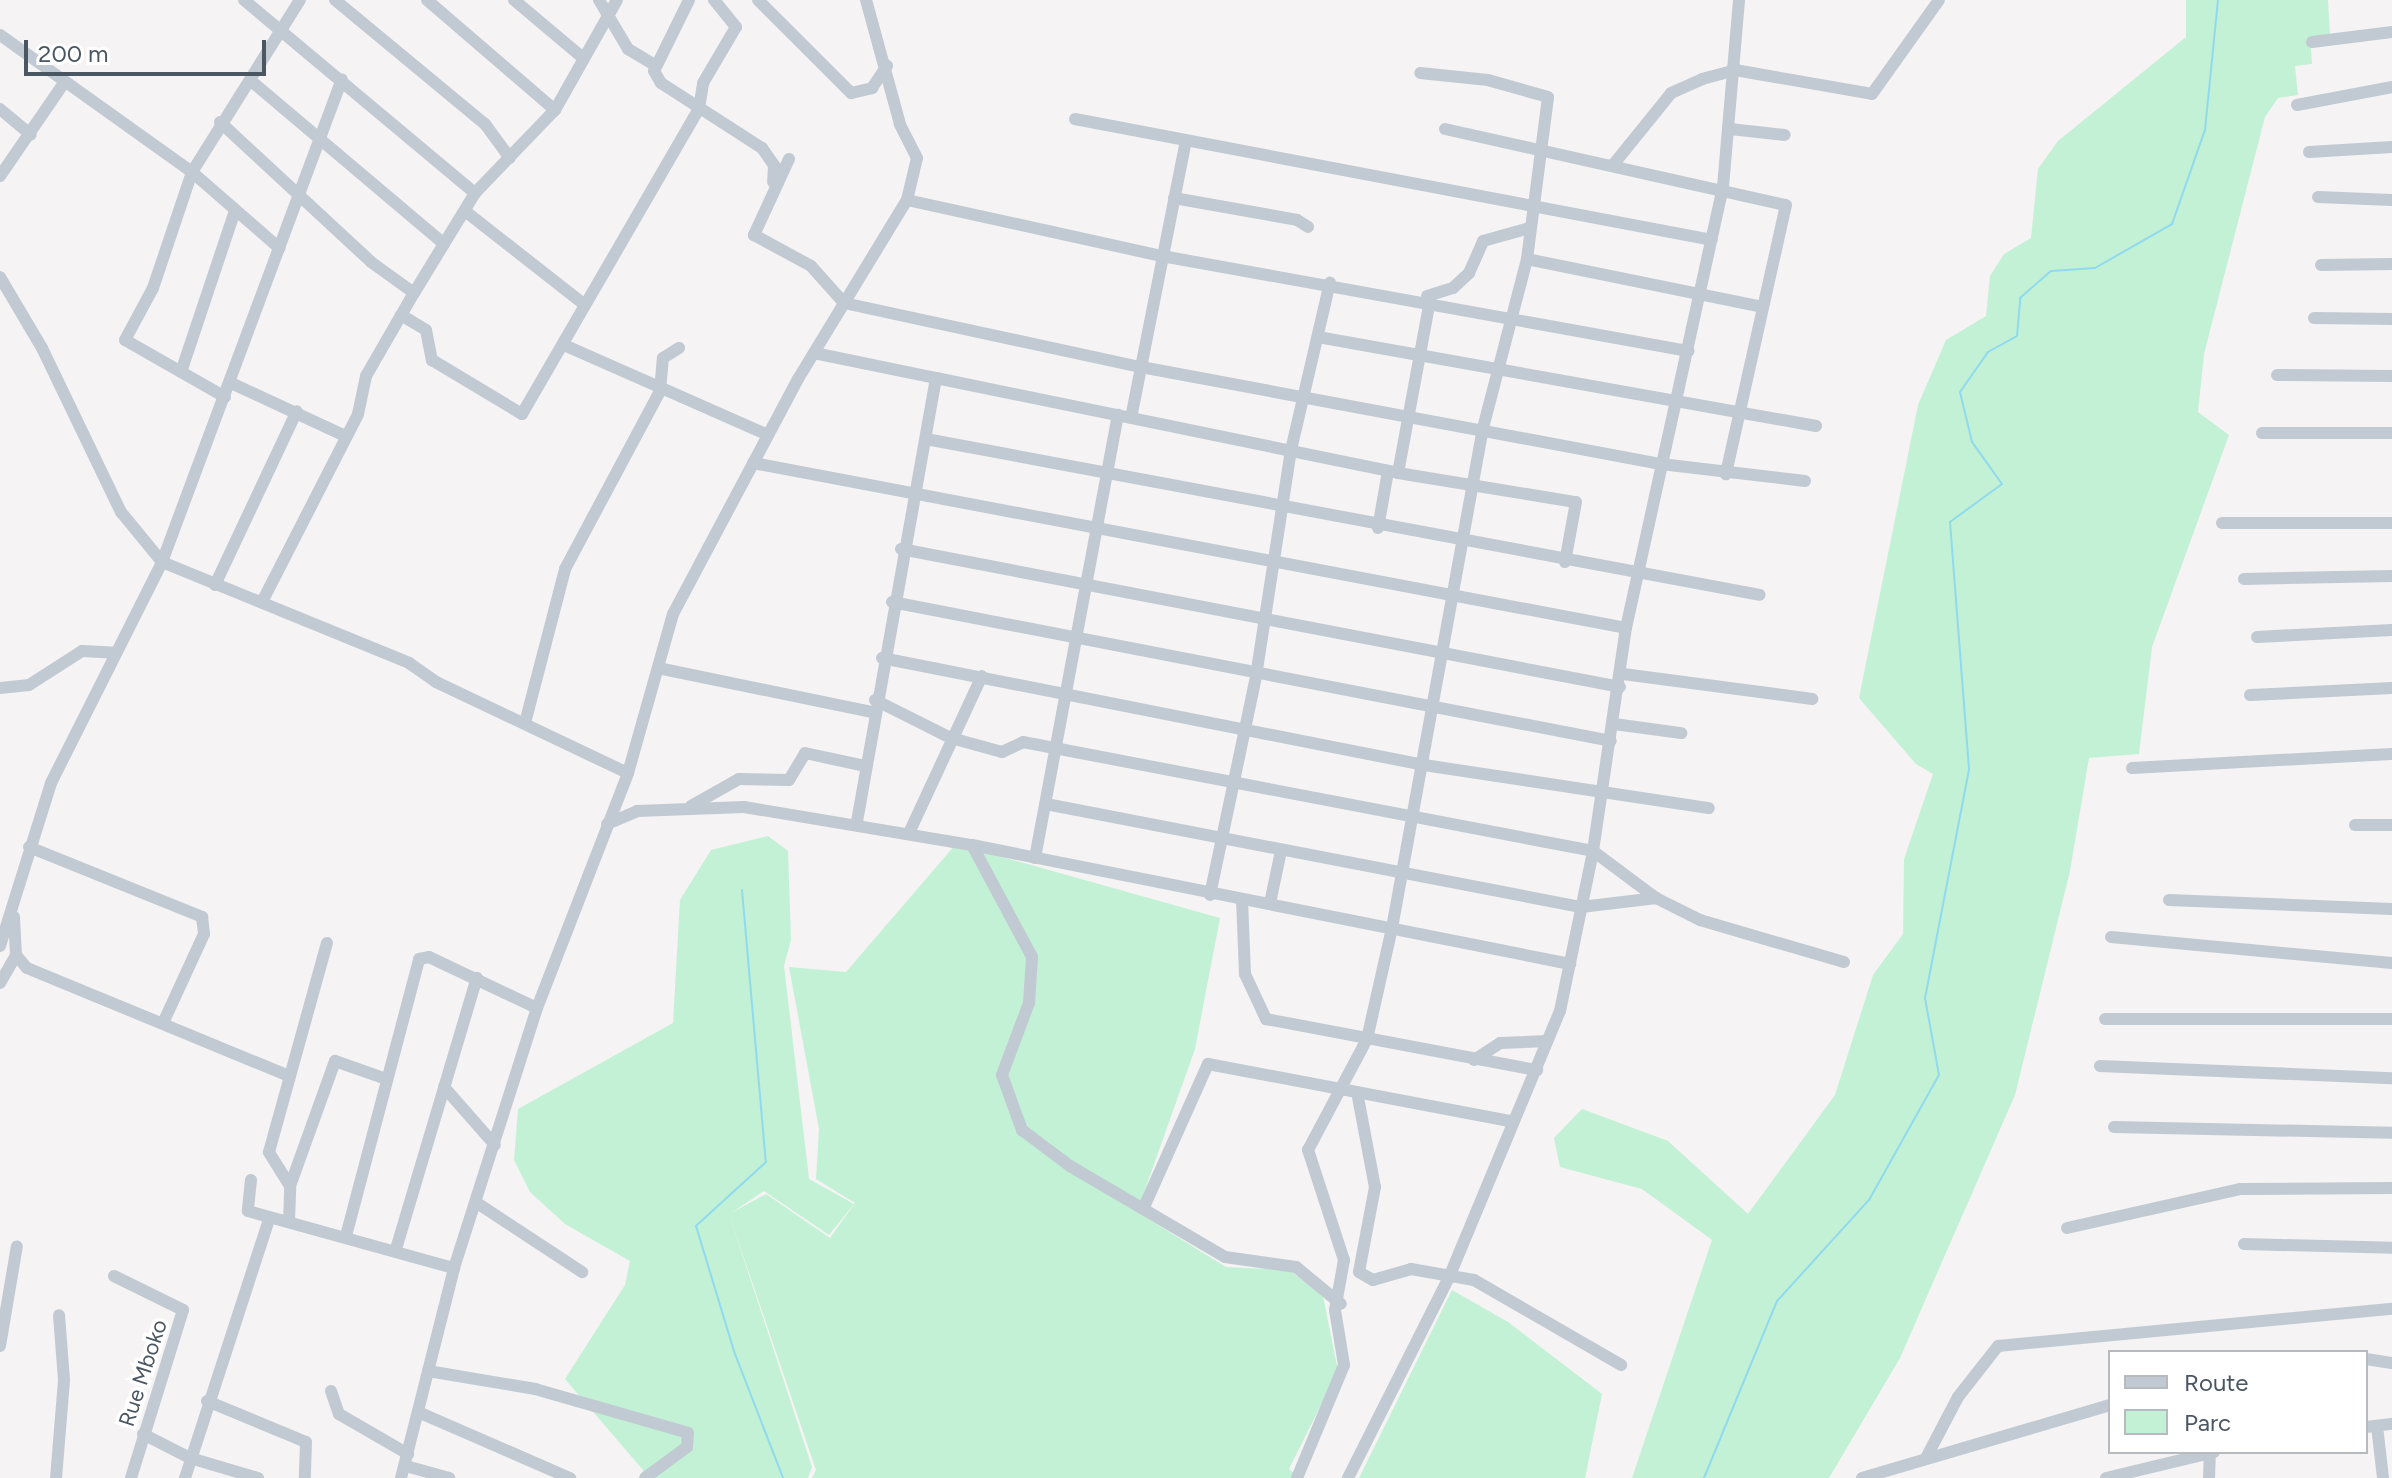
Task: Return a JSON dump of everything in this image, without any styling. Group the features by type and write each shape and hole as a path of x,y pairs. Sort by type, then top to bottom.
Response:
{"street":[{"path":"244,0 475,193"},
{"path":"225,397 125,340 153,288 192,172 220,122 285,32 300,0"},
{"path":"335,0 485,124 510,158"},
{"path":"427,0 555,110"},
{"path":"514,0 583,58"},
{"path":"599,0 628,49 653,64 661,83 767,154 774,165 770,192"},
{"path":"262,602 343,435 361,408 366,376 401,315 475,193 555,110 617,0"},
{"path":"653,64 689,0"},
{"path":"401,315 426,330 432,360 522,414 699,109 703,83 736,27 714,0"},
{"path":"758,0 851,93 872,88 887,66"},
{"path":"405,1466 454,1268 537,1008 628,773 679,599 814,353 907,200 917,158 900,124 887,66 866,0"},
{"path":"1348,1478 1450,1275 1537,1070 1570,964 1623,674 1626,628 1641,575 1661,464 1723,187 1739,0"},
{"path":"1613,165 1671,93 1735,70 1872,94 1939,0"},
{"path":"2312,42 2392,32"},
{"path":"0,35 192,172 279,248"},
{"path":"1297,1478 1342,1376 1335,1310 1341,1304 1344,1260 1308,1150 1367,1039 1424,765 1483,428 1527,259 1548,96 1477,78 1420,73"},
{"path":"0,946 27,853 65,751 162,562 231,383 318,133 342,79"},
{"path":"250,80 318,133 444,244"},
{"path":"0,176 64,83"},
{"path":"2297,105 2392,87"},
{"path":"0,109 31,135"},
{"path":"1075,119 1712,240"},
{"path":"220,122 414,293"},
{"path":"1445,129 1723,187 1786,205 1726,474"},
{"path":"1730,129 1785,135"},
{"path":"1035,858 1072,640 1107,474 1141,367 1186,140"},
{"path":"2309,152 2392,147"},
{"path":"789,159 770,192 754,230 758,242 800,257 832,283 844,303 1141,367 1407,413 1661,464 1805,481"},
{"path":"2318,197 2392,200"},
{"path":"1174,198 1308,227"},
{"path":"907,200 1162,256 1330,282 1688,351"},
{"path":"181,372 235,211"},
{"path":"465,211 585,305"},
{"path":"1413,297 1453,288 1469,273 1483,241 1530,228"},
{"path":"1527,259 1762,307"},
{"path":"2321,265 2392,264"},
{"path":"0,277 42,348 121,512 162,562 409,663 628,773"},
{"path":"1210,895 1256,676 1270,565 1291,450 1330,282"},
{"path":"1378,528 1407,413 1430,301"},
{"path":"2314,318 2392,319"},
{"path":"1318,337 1498,372 1816,426"},
{"path":"564,345 660,391 768,435"},
{"path":"525,723 565,569 660,391 658,369 679,348"},
{"path":"814,353 1393,472 1576,502 1565,562"},
{"path":"2277,375 2392,376"},
{"path":"856,825 901,549 926,439 936,378"},
{"path":"231,383 343,435"},
{"path":"215,585 297,411"},
{"path":"2262,433 2392,433"},
{"path":"926,439 1280,510 1760,595"},
{"path":"753,463 912,497 1096,529 1270,565 1626,628"},
{"path":"2222,523 2392,523"},
{"path":"901,549 1620,687"},
{"path":"2244,579 2392,576"},
{"path":"892,602 1256,676 1611,741"},
{"path":"2257,637 2392,630"},
{"path":"0,688 29,685 82,651 116,653"},
{"path":"882,658 1424,765 1709,808"},
{"path":"658,668 874,706 951,738 1002,752 1018,742 1593,851 1656,898 1700,920 1844,962"},
{"path":"1623,674 1812,699"},
{"path":"909,833 982,676"},
{"path":"2250,695 2392,688"},
{"path":"1614,724 1681,733"},
{"path":"691,806 739,779 789,780 805,753 865,766"},
{"path":"2132,768 2392,754"},
{"path":"1046,804 1222,842 1403,871 1581,907 1656,898"},
{"path":"607,824 637,811 732,805 909,833 1570,964"},
{"path":"2355,825 2392,825"},
{"path":"972,845 1032,957 1029,1003 1002,1073 1022,1130 1070,1166 1231,1260 1296,1267 1341,1304"},
{"path":"1270,903 1281,851"},
{"path":"27,853 12,934 16,955 27,968 289,1076"},
{"path":"27,853 202,917 204,934 163,1023"},
{"path":"1242,899 1245,974 1263,1017 1537,1070"},
{"path":"2169,900 2392,909"},
{"path":"2111,937 2392,963"},
{"path":"290,1186 269,1152 327,943"},
{"path":"0,983 16,955"},
{"path":"346,1236 419,959 429,957 537,1008"},
{"path":"396,1249 477,978"},
{"path":"2105,1019 2392,1019"},
{"path":"1474,1060 1500,1043 1547,1041"},
{"path":"289,1222 290,1186 335,1061 386,1079"},
{"path":"1144,1207 1208,1064 1514,1122"},
{"path":"2100,1066 2392,1078"},
{"path":"444,1087 495,1145"},
{"path":"1357,1092 1375,1187 1357,1270 1373,1280 1405,1269 1474,1280 1621,1365"},
{"path":"2114,1127 2392,1133"},
{"path":"251,1180 248,1211 396,1249 454,1268"},
{"path":"2067,1228 2240,1189 2392,1188"},
{"path":"477,1203 582,1272"},
{"path":"185,1478 207,1401 240,1323 270,1217"},
{"path":"2244,1244 2392,1248"},
{"path":"0,1346 17,1246"},
{"name":"Rue Mboko","path":"114,1276 183,1310 131,1478"},
{"path":"1926,1458 1958,1397 1998,1346 2392,1309"},
{"path":"56,1478 64,1380 59,1315"},
{"path":"2368,1359 2392,1363"},
{"path":"428,1371 535,1389 688,1433 687,1447 645,1478"},
{"path":"331,1391 339,1414 405,1466 449,1478"},
{"path":"207,1401 306,1442 305,1478"},
{"path":"1862,1478 2108,1406"},
{"path":"418,1412 570,1478"},
{"path":"2383,1478 2372,1427 2392,1424"},
{"path":"143,1434 190,1458 258,1478"},
{"path":"2106,1478 2208,1454"},
{"path":"2209,1478 2212,1454"}],"green space":[{"path":"2186,0 2328,0 2330,35 2310,37 2312,64 2295,66 2298,95 2278,98 2265,117 2204,354 2198,412 2229,435 2152,647 2139,754 2089,758 2070,871 2015,1095 1900,1358 1829,1478 1632,1478 1712,1240 1642,1189 1560,1167 1554,1138 1582,1109 1668,1141 1748,1214 1835,1095 1873,975 1903,934 1904,859 1933,774 1916,764 1859,698 1918,405 1946,340 1986,316 1990,276 2004,254 2031,238 2038,169 2058,141 2186,37"},
{"path":"768,836 788,851 791,940 784,966 809,1179 854,1204 829,1235 764,1191 731,1213 766,1194 830,1238 855,1203 816,1179 819,1129 789,967 846,972 956,844 1220,918 1195,1049 1137,1212 1226,1267 1289,1270 1323,1296 1338,1371 1289,1469 1299,1478 812,1478 816,1470 729,1214 812,1467 808,1478 642,1478 643,1470 565,1379 625,1285 630,1261 565,1224 530,1192 514,1160 518,1109 673,1023 680,900 711,850"},
{"path":"1452,1290 1508,1322 1602,1394 1585,1478 1359,1478"}],"waterway":[{"path":"1704,1478 1777,1301 1869,1200 1939,1075 1925,998 1969,769 1950,522 2002,484 1972,442 1960,392 1988,352 2017,336 2020,298 2051,271 2095,268 2172,224 2205,130 2218,0"},
{"path":"742,890 766,1162 696,1226 735,1354 783,1478"}]}
